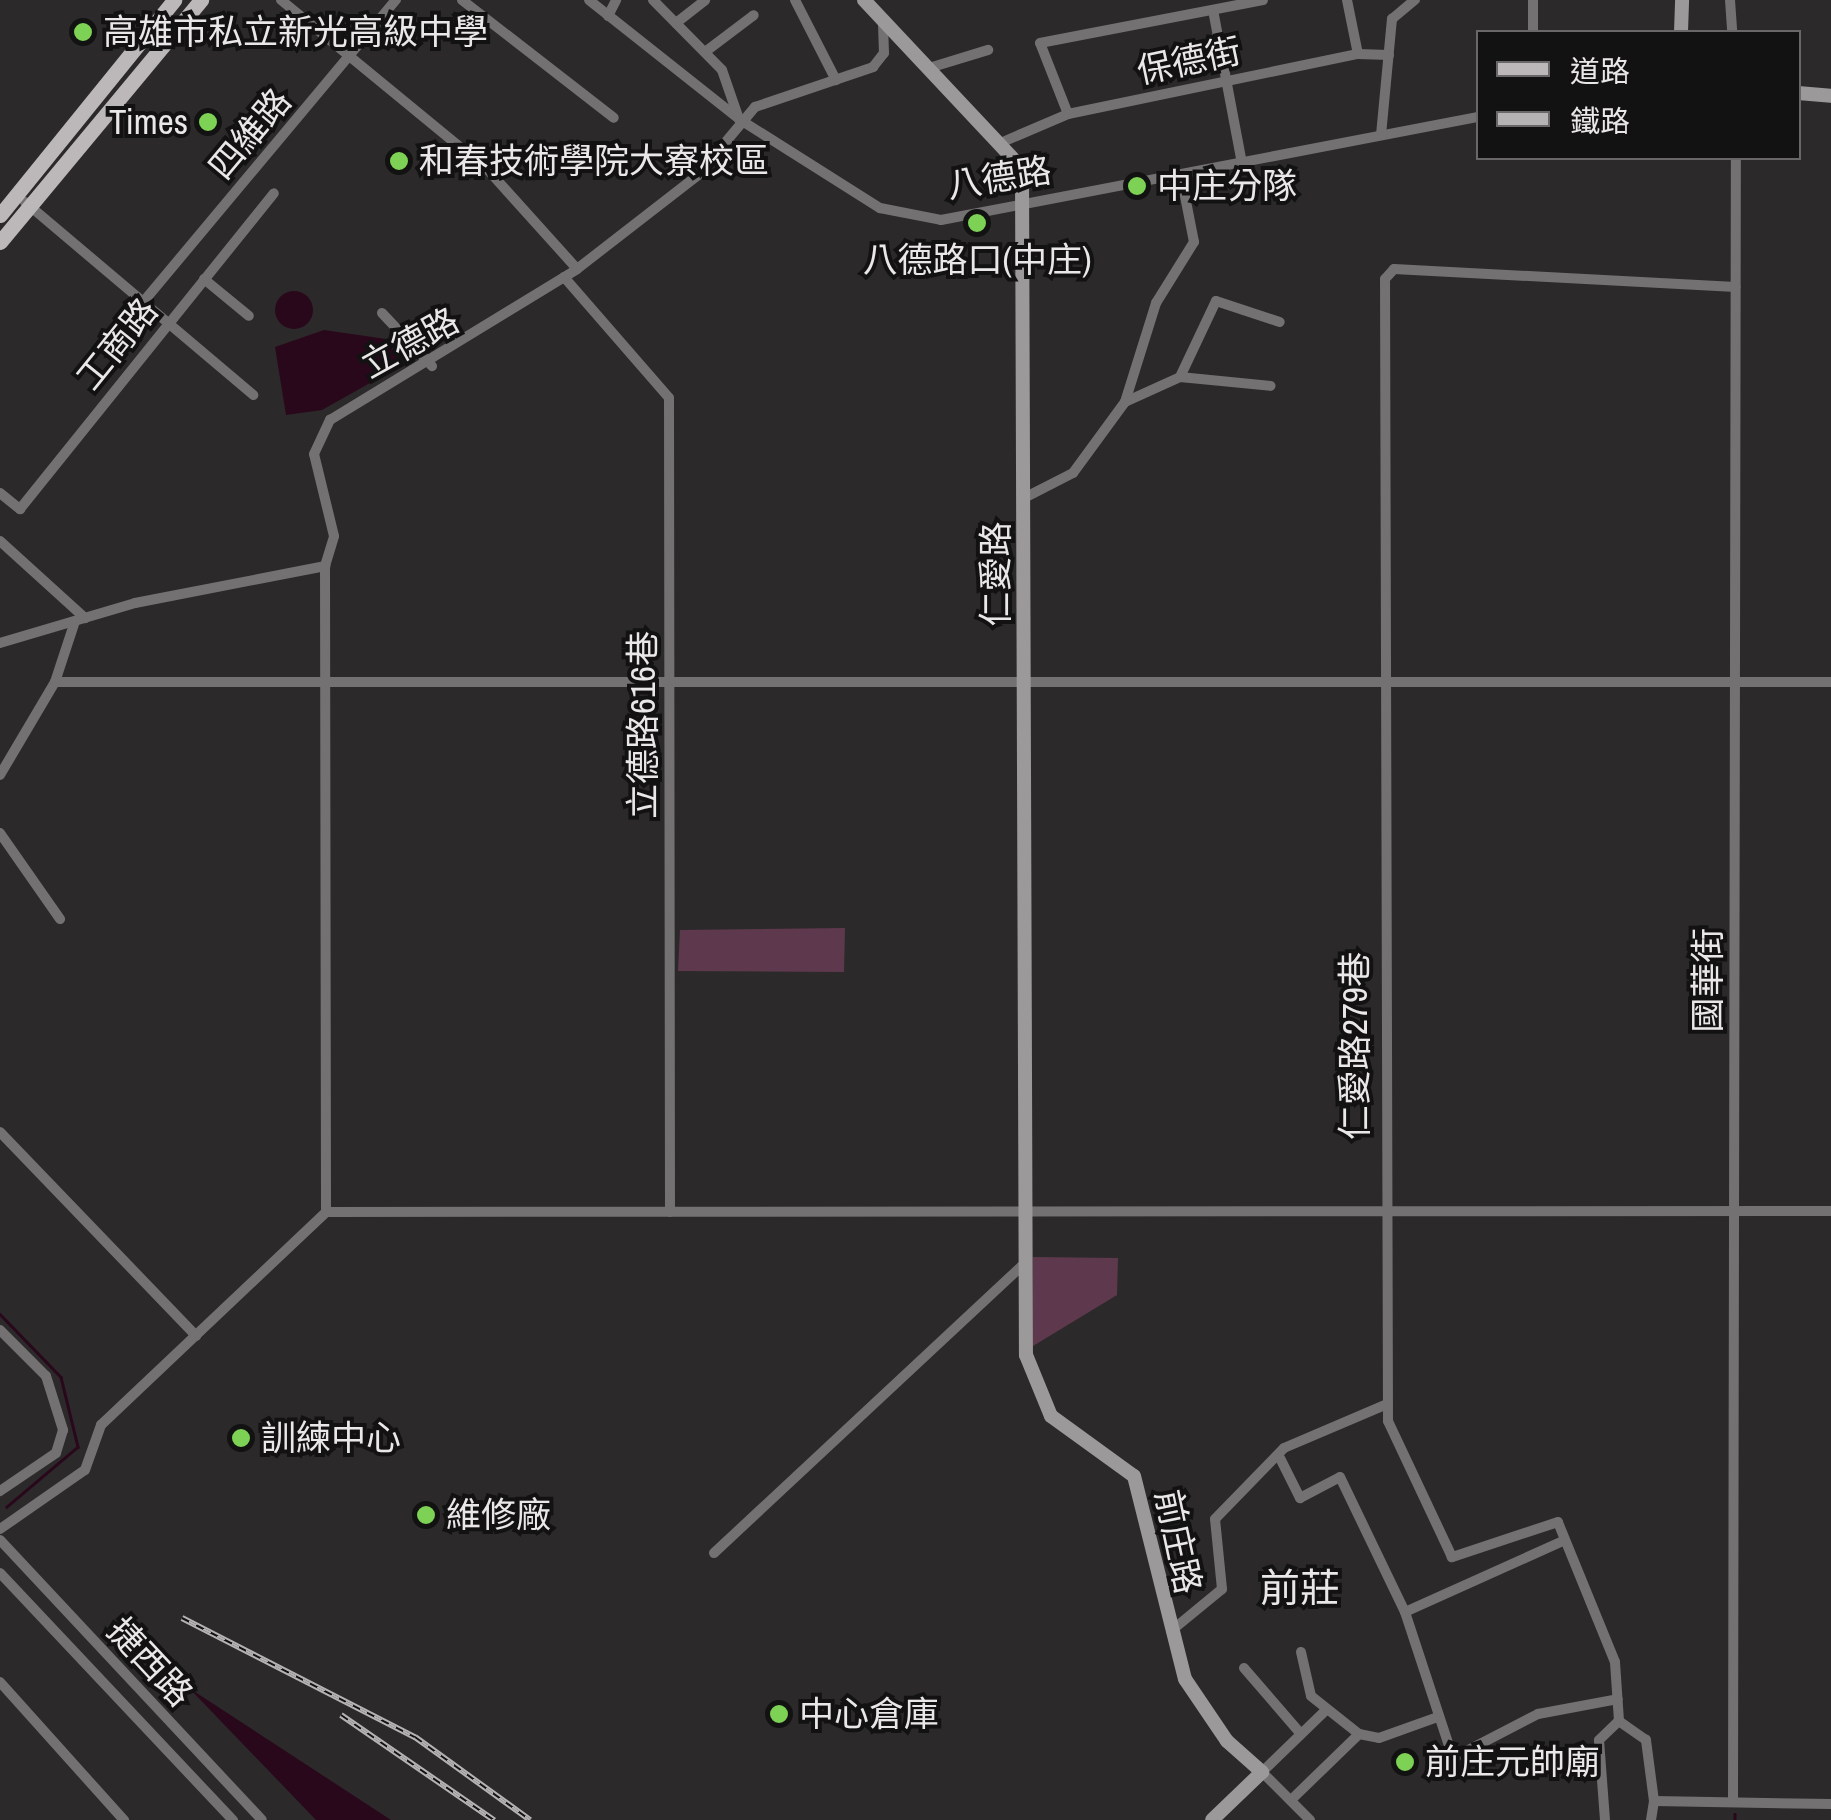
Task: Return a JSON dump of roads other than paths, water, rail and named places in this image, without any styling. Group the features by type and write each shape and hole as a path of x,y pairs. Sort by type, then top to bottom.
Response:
{"main road":[{"path":"0,242 23,200 174,0"},
{"path":"0,215 23,200 201,0"},
{"path":"0,204 23,200"}],"street":[{"path":"281,0 488,170 577,269"},
{"name":"四維路","path":"144,301 396,0"},
{"path":"462,0 614,118"},
{"name":"八德路","path":"588,0 738,119 880,208 941,220 1476,116"},
{"path":"608,16 616,0"},
{"path":"653,0 705,52 739,100 738,119 873,66 884,53 883,24"},
{"path":"676,23 705,0"},
{"path":"796,0 836,80"},
{"name":"仁愛路","path":"864,0 883,24 1005,141 1028,205 1026,1212"},
{"path":"1068,114 1040,42 1263,0"},
{"path":"1347,0 1358,54"},
{"path":"1381,135 1392,19 1415,0"},
{"path":"1533,0 1533,30"},
{"path":"1681,30 1682,0"},
{"path":"1730,0 1732,30"},
{"path":"1213,10 1242,163"},
{"path":"705,52 754,15"},
{"path":"929,68 988,50"},
{"name":"保德街","path":"1005,141 1068,114 1358,54 1388,55"},
{"path":"1801,92 1831,96"},
{"name":"立德路","path":"324,566 334,536 317,436 345,409 432,366 577,269 698,175 738,119"},
{"name":"國華街","path":"1733,1802 1736,160"},
{"path":"1026,497 1073,474 1126,402 1156,303 1194,242 1181,176"},
{"name":"工商路","path":"0,493 20,509 274,193"},
{"path":"23,200 253,395"},
{"name":"仁愛路279巷","path":"1385,1405 1382,1209 1388,271 1736,287"},
{"name":"立德路616巷","path":"564,277 669,398 670,1212"},
{"path":"204,279 249,316"},
{"path":"1180,378 1216,301 1280,322"},
{"path":"382,313 432,366"},
{"path":"1126,402 1180,378 1271,386"},
{"path":"0,542 80,619"},
{"path":"0,643 80,619 324,566 326,1212"},
{"path":"0,775 55,682 80,619"},
{"path":"55,682 1384,686 1831,682"},
{"path":"0,833 60,919"},
{"path":"0,1132 196,1336"},
{"path":"0,1529 85,1470 101,1426 326,1212 1831,1211"},
{"name":"前庄路","path":"1026,1212 1033,1376 1051,1416 1134,1476 1168,1634 1202,1710 1310,1820"},
{"path":"714,1553 1026,1262"},
{"path":"0,1330 46,1376 63,1430 56,1453 0,1491"},
{"path":"1385,1405 1452,1557 1544,1520 1558,1522 1614,1662 1619,1721 1599,1740 1605,1820"},
{"name":"前庄路","path":"1168,1634 1222,1589 1215,1519 1280,1458 1284,1448 1385,1405"},
{"path":"1280,1458 1300,1498 1340,1477 1405,1612 1435,1718 1453,1758 1538,1714 1618,1699"},
{"name":"捷西路","path":"0,1540 262,1820"},
{"path":"1405,1612 1564,1540"},
{"name":"捷西路","path":"0,1573 232,1820"},
{"path":"1301,1652 1308,1689 1326,1710 1359,1734 1379,1738 1435,1718"},
{"path":"1244,1668 1301,1734"},
{"path":"0,1682 124,1820"},
{"path":"1212,1820 1326,1710"},
{"path":"1619,1721 1646,1740 1654,1801 1651,1820"},
{"path":"1291,1800 1359,1734"},
{"path":"1654,1801 1831,1804"}],"waterway":[{"path":"0,1314 61,1377 78,1447 7,1507"},
{"path":"1735,1814 1735,1820"}],"railway":[{"path":"182,1618 415,1737 530,1820"},
{"path":"341,1715 494,1820"}],"place":[{"name":"高雄市私立新光高級中學","path":"83,32"},
{"name":"Times","path":"208,122"},
{"name":"和春技術學院大寮校區","path":"399,161"},
{"name":"中庄分隊","path":"1137,186"},
{"name":"八德路口(中庄)","path":"977,223"},
{"name":"訓練中心","path":"241,1438"},
{"name":"維修廠","path":"426,1515"},
{"name":"中心倉庫","path":"779,1714"},
{"name":"前庄元帥廟","path":"1405,1762"}],"district":[{"name":"前莊","path":"1300,1588"}]}
